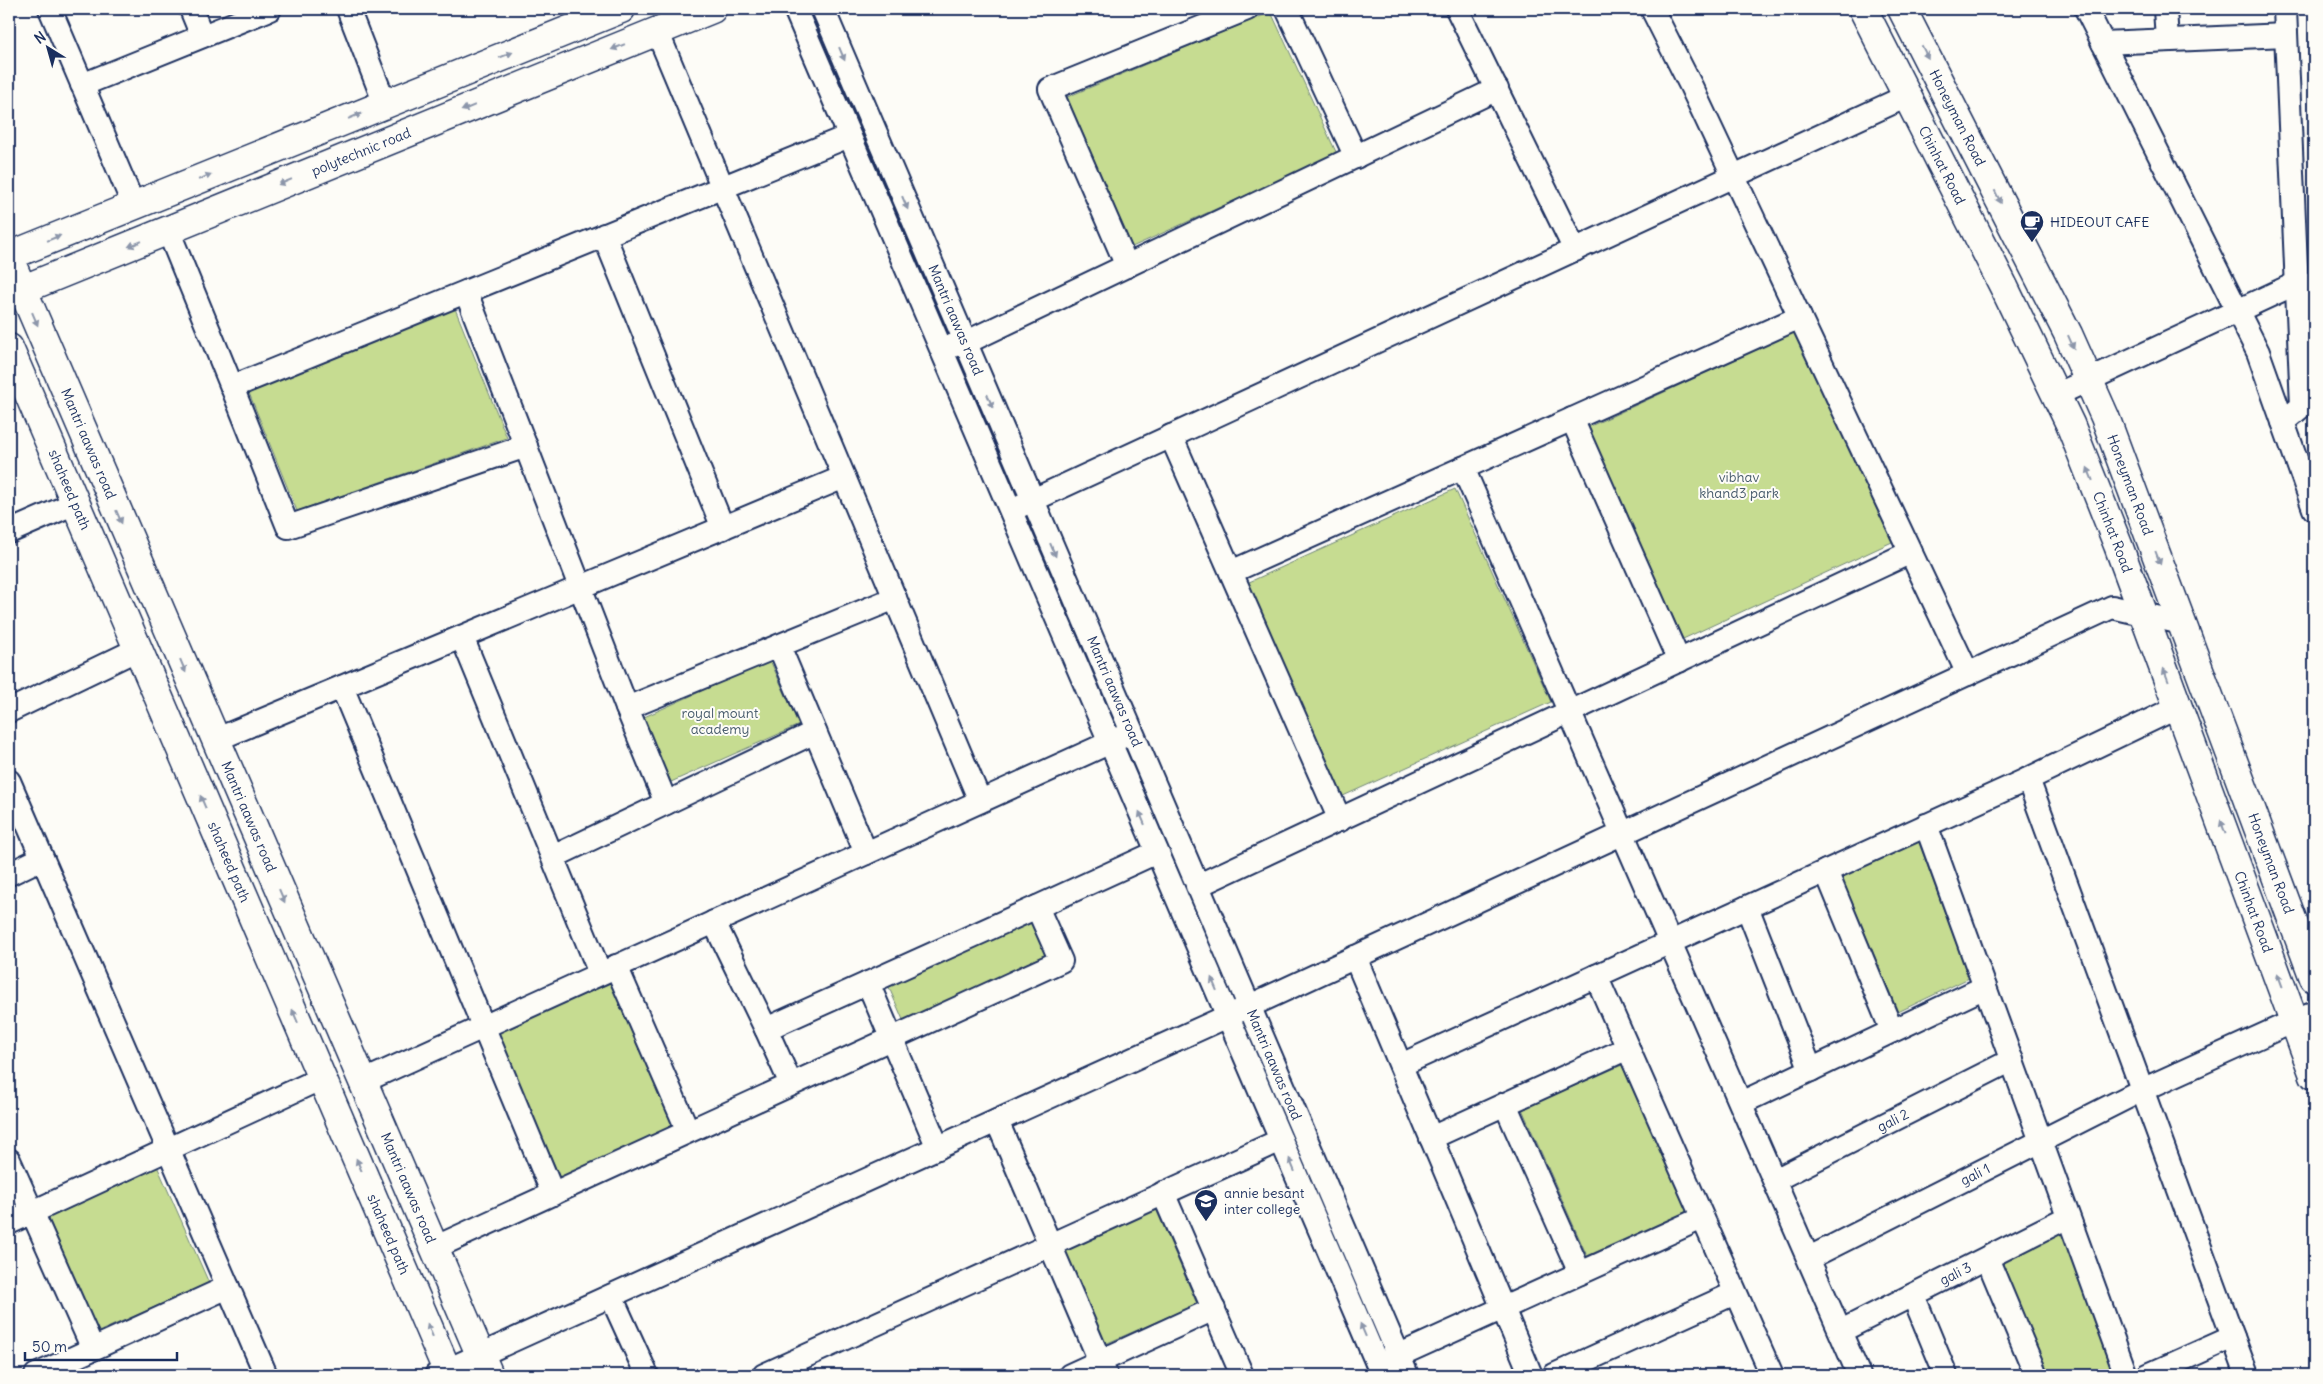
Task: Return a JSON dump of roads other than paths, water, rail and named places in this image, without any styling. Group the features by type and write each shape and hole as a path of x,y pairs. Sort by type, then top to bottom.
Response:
{"street":[{"path":"50,9 134,206"},
{"path":"191,9 202,36"},
{"path":"82,85 270,9"},
{"path":"348,9 384,104"},
{"path":"9,257 621,9"},
{"name":"polytechnic road","path":"15,292 712,9"},
{"path":"794,9 1380,1370 1402,1365 1503,1308 1702,1218"},
{"name":"Mantri aawas road","path":"823,9 1402,1365"},
{"path":"1127,266 1050,88 1247,9"},
{"path":"1287,9 1356,156"},
{"path":"1457,9 1575,250"},
{"path":"1652,9 1734,177 1968,674"},
{"name":"Chinhat Road","path":"1863,9 2070,424 2178,707 2304,1016 2314,1075"},
{"name":"Honeyman Road","path":"1902,9 2068,334 2105,417 2314,978"},
{"path":"2086,9 2258,352 2283,422 2305,455 2314,509"},
{"path":"2165,9 2167,40"},
{"path":"2283,422 2302,406 2305,284 2285,9"},
{"path":"657,31 980,801"},
{"path":"2103,43 2286,35"},
{"path":"940,348 965,343 1497,89"},
{"path":"1010,510 1907,96"},
{"path":"232,386 849,136"},
{"path":"168,230 288,527 526,446"},
{"path":"604,235 723,528"},
{"name":"Mantri aawas road","path":"9,257 15,292 215,740 484,1365"},
{"path":"2056,396 2237,311 2305,284"},
{"path":"466,292 627,708 666,803"},
{"path":"1231,572 1800,317"},
{"name":"shaheed path","path":"9,348 322,1078 444,1374"},
{"path":"1572,419 1679,661"},
{"path":"1171,436 1340,820"},
{"path":"1463,468 1859,1375"},
{"path":"215,740 844,477"},
{"path":"9,532 75,503"},
{"path":"1197,886 1911,552"},
{"path":"627,708 895,598"},
{"path":"444,1374 484,1365 611,1296 1248,1007 2112,607 2182,623"},
{"path":"462,637 553,857 688,1132"},
{"path":"779,646 866,853"},
{"path":"9,711 138,649"},
{"path":"342,687 553,1194"},
{"path":"1401,1065 2028,779 2178,707"},
{"path":"553,857 815,732"},
{"path":"362,1082 1132,733"},
{"path":"2028,779 2247,1375"},
{"path":"9,781 266,1375"},
{"path":"1926,825 2126,1375"},
{"path":"766,1029 1157,854 1157,852"},
{"path":"9,874 42,858"},
{"path":"1826,871 1892,1030"},
{"path":"1747,907 1811,1070"},
{"path":"434,1248 1061,961 1036,908"},
{"path":"714,922 791,1084"},
{"path":"1355,957 1531,1375"},
{"path":"1596,976 1735,1293 1765,1373"},
{"path":"868,983 938,1148"},
{"path":"1741,1103 1985,986"},
{"name":"gali 1","path":"1809,1258 2142,1090 2304,1016"},
{"path":"1431,1138 1628,1048"},
{"name":"gali 2","path":"1775,1180 2012,1060"},
{"path":"9,1223 322,1078"},
{"path":"1505,1104 1580,1273"},
{"path":"997,1121 1103,1368"},
{"path":"778,1372 1281,1140"},
{"path":"9,1160 93,1349"},
{"path":"1163,1193 1242,1375"},
{"name":"gali 3","path":"1841,1331 2068,1217"},
{"path":"1987,1258 2036,1375"},
{"path":"36,1375 228,1287"},
{"path":"1554,1375 1735,1293"},
{"path":"1913,1295 1946,1375"},
{"path":"611,1296 647,1375"},
{"path":"1070,1375 1103,1368 1214,1309"},
{"path":"2148,1375 2233,1337"}],"place":[{"name":"HIDEOUT CAFE","path":"2032,243"},
{"name":"annie besant inter college","path":"1206,1222"}],"park label":[{"name":"vibhav khand3 park","path":"1739,486"},
{"name":"royal mount academy","path":"720,722"}]}
